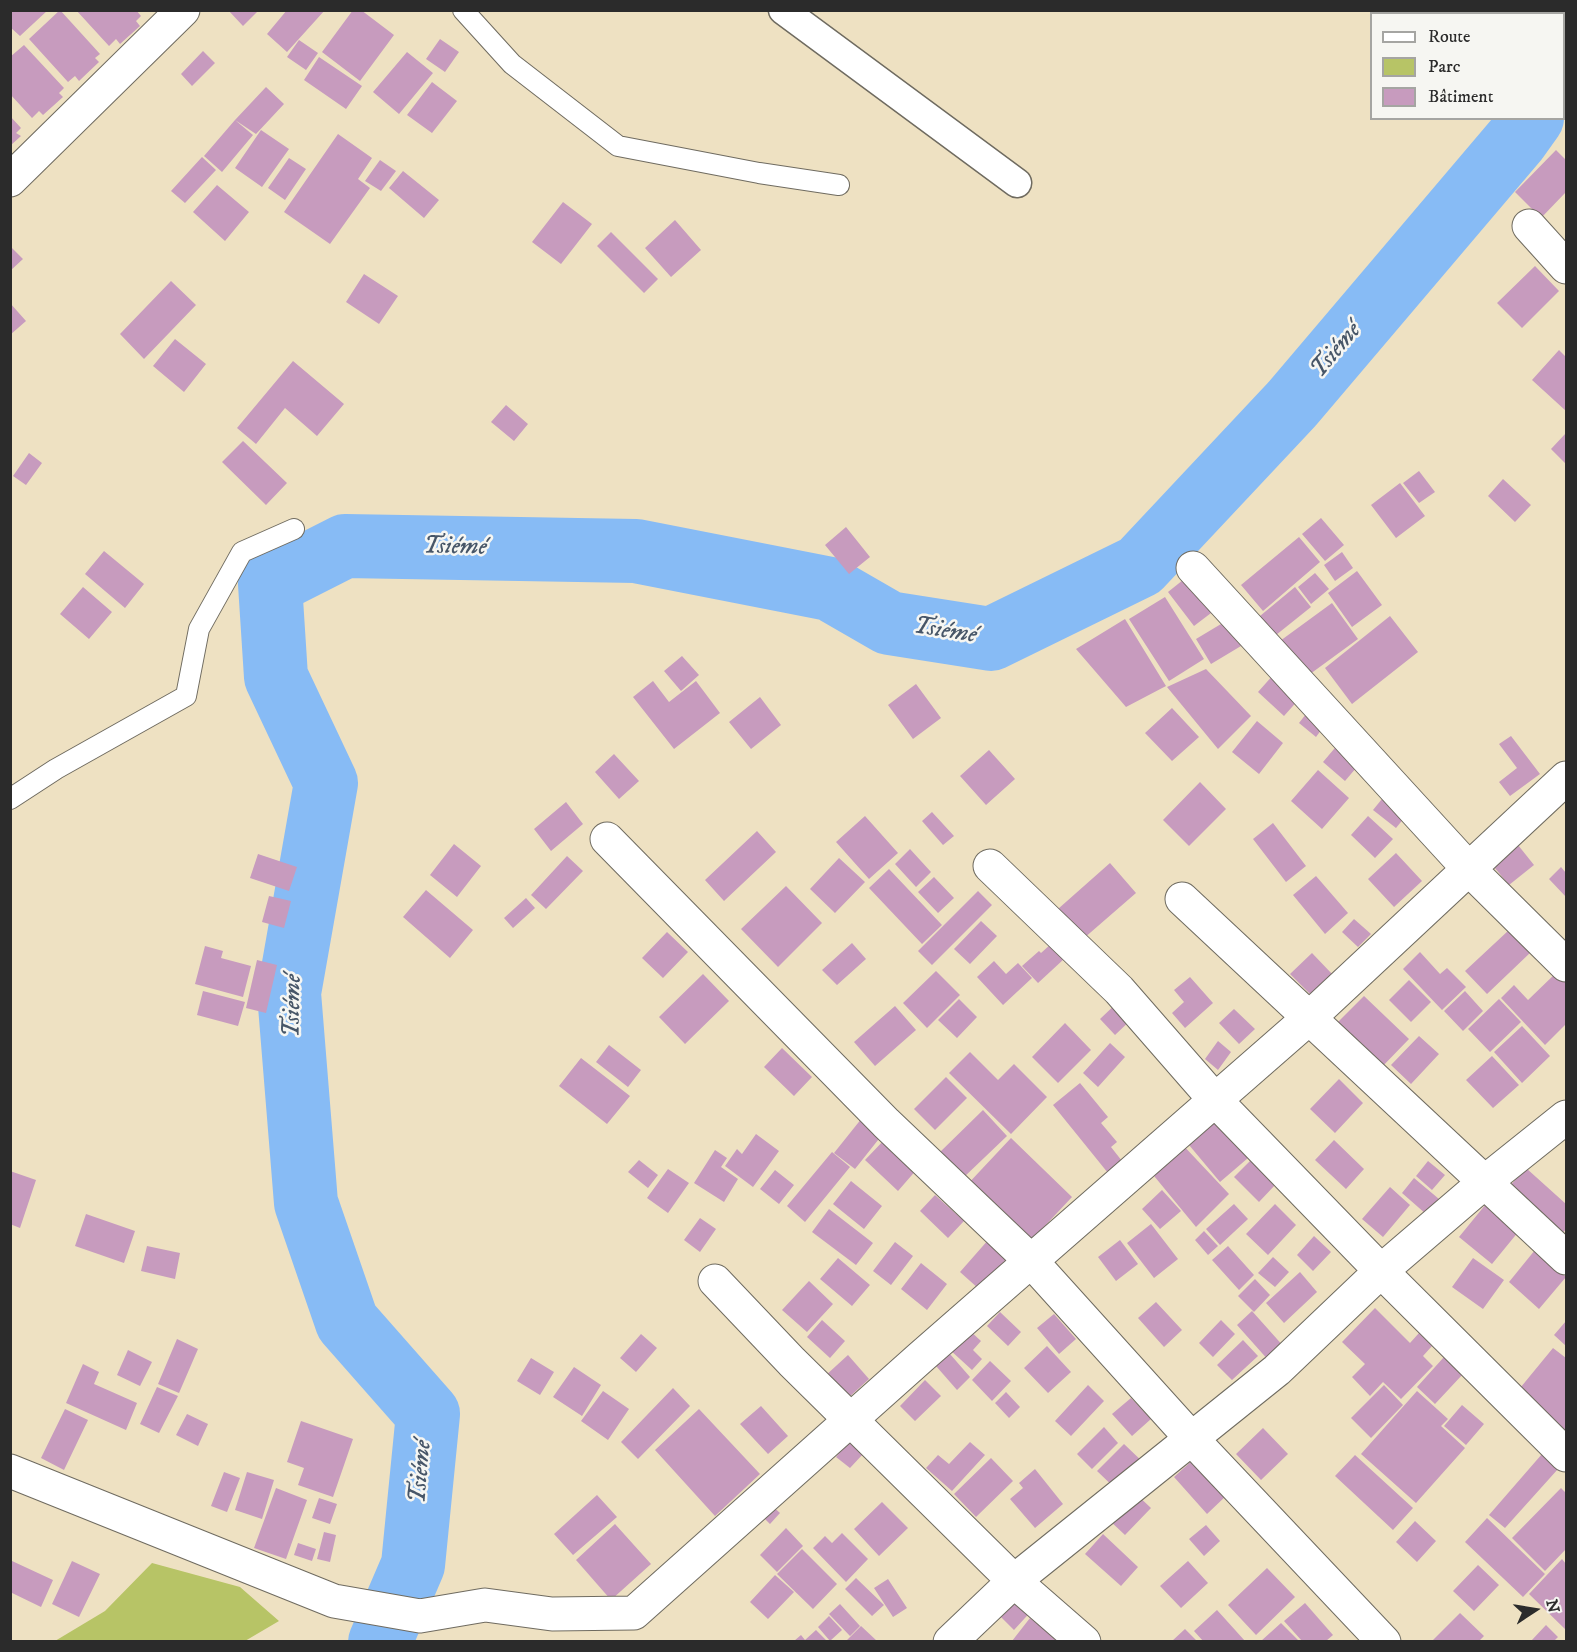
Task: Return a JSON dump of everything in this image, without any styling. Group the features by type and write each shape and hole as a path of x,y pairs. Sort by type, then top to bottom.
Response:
{"street":[{"path":"10,180 183,10"},
{"path":"783,10 1017,183"},
{"path":"1529,226 1566,267"},
{"path":"1193,568 1468,868 1566,965"},
{"path":"10,1471 334,1601 420,1616 485,1605 552,1614 634,1613 852,1421 921,1357 1310,1018 1566,778"},
{"path":"608,838 886,1123 1032,1262 1191,1438 1384,1641"},
{"path":"990,866 1119,990 1215,1100 1381,1271 1566,1455"},
{"path":"1182,899 1566,1258"},
{"path":"950,1641 1014,1581 1277,1370 1381,1271 1486,1181 1566,1117"},
{"path":"716,1281 852,1421 1014,1581 1084,1641"}],"lane":[{"path":"463,10 512,64 618,146 759,173 839,185"},
{"path":"10,799 56,769 186,696 199,629 242,552 294,529"}],"green space":[{"path":"152,1563 240,1587 279,1621 245,1641 55,1641 105,1611"}],"building":[{"path":"10,10 48,10 20,36 10,27"},
{"path":"60,10 100,54 95,58 99,62 79,81 75,76 68,82 29,39"},
{"path":"76,10 136,10 141,16 136,21 140,26 120,44 116,39 109,46"},
{"path":"228,10 259,10 243,26"},
{"path":"287,10 325,10 287,52 267,34"},
{"path":"353,10 361,10 394,35 360,81 322,52"},
{"path":"440,39 459,52 445,72 426,59"},
{"path":"299,40 318,53 306,70 287,57"},
{"path":"24,45 64,88 59,93 63,97 43,115 39,111 32,118 10,94 10,57"},
{"path":"203,51 215,63 192,86 181,74"},
{"path":"407,52 433,73 399,114 373,92"},
{"path":"319,57 362,86 346,109 304,80"},
{"path":"432,82 457,101 432,133 407,115"},
{"path":"266,87 284,104 256,134 235,120"},
{"path":"10,116 21,128 16,133 21,136 10,146"},
{"path":"235,120 253,135 222,172 204,156"},
{"path":"261,130 289,149 262,187 235,168"},
{"path":"338,134 372,158 358,179 370,188 330,244 284,212"},
{"path":"1556,150 1566,160 1566,192 1541,218 1515,192"},
{"path":"202,157 216,170 185,203 171,191"},
{"path":"289,158 306,169 285,200 268,188"},
{"path":"380,160 396,171 381,191 365,181"},
{"path":"403,171 439,200 424,218 389,188"},
{"path":"217,185 249,212 225,241 193,212"},
{"path":"563,202 592,224 561,264 532,242"},
{"path":"675,220 701,250 671,277 645,248"},
{"path":"611,232 658,279 644,293 597,246"},
{"path":"10,246 23,259 10,271"},
{"path":"1535,266 1559,291 1522,328 1497,303"},
{"path":"364,274 398,296 379,324 346,302"},
{"path":"171,281 196,305 144,359 120,334"},
{"path":"10,303 26,321 10,335"},
{"path":"175,339 206,364 184,392 153,366"},
{"path":"1559,350 1566,357 1566,411 1532,380"},
{"path":"293,361 344,404 317,436 285,408 256,444 237,428"},
{"path":"506,405 528,424 514,441 491,422"},
{"path":"1566,433 1566,461 1565,463 1551,449"},
{"path":"243,441 287,483 266,505 222,462"},
{"path":"29,453 42,463 26,485 13,476"},
{"path":"1419,471 1435,492 1419,503 1403,483"},
{"path":"1503,479 1531,505 1515,522 1488,496"},
{"path":"1400,483 1425,516 1396,538 1371,505"},
{"path":"1321,518 1344,545 1325,561 1302,534"},
{"path":"846,527 870,557 849,574 825,545"},
{"path":"1299,537 1320,562 1263,611 1241,585"},
{"path":"104,551 144,584 125,608 85,574"},
{"path":"1342,552 1353,568 1335,581 1324,565"},
{"path":"1357,571 1382,605 1352,627 1328,593"},
{"path":"1315,573 1329,589 1311,604 1298,587"},
{"path":"1188,576 1215,610 1194,626 1168,592"},
{"path":"83,587 112,612 89,639 60,614"},
{"path":"1295,587 1311,607 1276,635 1260,616"},
{"path":"1165,597 1204,659 1169,681 1129,619"},
{"path":"1332,603 1358,639 1306,677 1280,641"},
{"path":"1390,616 1418,652 1352,704 1325,668"},
{"path":"1125,619 1166,686 1126,707 1076,649"},
{"path":"1226,621 1241,646 1211,664 1196,639"},
{"path":"682,656 699,675 681,691 664,671"},
{"path":"1206,669 1251,716 1218,749 1167,687"},
{"path":"1274,674 1300,698 1284,716 1258,692"},
{"path":"653,681 669,702 696,681 720,713 674,749 633,697"},
{"path":"916,684 941,718 913,739 888,705"},
{"path":"760,697 781,725 751,749 729,722"},
{"path":"1172,708 1199,737 1172,761 1145,733"},
{"path":"1310,709 1327,722 1316,737 1299,723"},
{"path":"1257,721 1283,743 1259,774 1232,752"},
{"path":"1511,736 1540,774 1510,796 1499,782 1517,768 1499,744"},
{"path":"1340,742 1362,761 1345,781 1323,762"},
{"path":"989,750 1015,779 986,805 960,776"},
{"path":"614,754 639,781 619,799 595,772"},
{"path":"1318,770 1349,798 1322,829 1291,801"},
{"path":"1200,782 1226,809 1189,846 1163,820"},
{"path":"1386,794 1409,812 1396,828 1373,810"},
{"path":"566,802 583,824 551,851 534,829"},
{"path":"932,812 954,836 943,845 922,821"},
{"path":"865,816 898,853 869,879 836,842"},
{"path":"1368,816 1393,839 1375,858 1351,835"},
{"path":"1273,823 1306,866 1286,882 1253,839"},
{"path":"757,831 776,852 724,901 705,880"},
{"path":"1514,840 1534,865 1509,885 1489,861"},
{"path":"454,844 481,866 457,897 430,875"},
{"path":"910,849 931,872 916,887 895,864"},
{"path":"1396,853 1422,881 1394,907 1368,879"},
{"path":"258,854 297,867 289,891 250,878"},
{"path":"567,856 583,871 546,909 531,895"},
{"path":"839,858 865,882 835,913 810,889"},
{"path":"1110,863 1136,893 1083,939 1058,909"},
{"path":"1561,867 1566,873 1566,897 1549,879"},
{"path":"889,869 942,925 922,944 869,888"},
{"path":"1316,876 1348,913 1325,934 1293,895"},
{"path":"934,877 954,898 938,913 918,892"},
{"path":"786,886 822,923 778,967 741,929"},
{"path":"426,890 473,930 450,958 403,917"},
{"path":"978,891 992,905 932,965 918,951"},
{"path":"269,896 291,901 284,928 262,922"},
{"path":"526,898 535,908 513,928 504,918"},
{"path":"1354,919 1371,934 1358,947 1342,932"},
{"path":"981,921 997,936 970,964 954,949"},
{"path":"1509,930 1531,952 1487,994 1465,971"},
{"path":"667,932 688,952 663,978 642,958"},
{"path":"852,943 866,959 837,985 822,970"},
{"path":"1051,944 1064,959 1038,983 1022,966"},
{"path":"205,946 223,951 221,958 251,966 243,997 195,984"},
{"path":"1420,952 1440,974 1447,968 1466,987 1442,1010 1403,969"},
{"path":"1312,953 1333,975 1312,996 1290,974"},
{"path":"257,960 277,965 266,1013 246,1008"},
{"path":"994,961 1006,974 1018,963 1032,978 1003,1005 977,977"},
{"path":"936,971 960,995 927,1028 903,1003"},
{"path":"1557,972 1566,982 1566,1024 1545,1045 1501,998 1514,985 1528,1000"},
{"path":"703,974 729,1001 685,1044 659,1017"},
{"path":"1190,977 1213,1003 1185,1028 1172,1013 1184,1002 1174,990"},
{"path":"1409,980 1431,1002 1411,1022 1389,1000"},
{"path":"203,991 245,1002 238,1026 197,1015"},
{"path":"1465,991 1483,1011 1463,1031 1444,1011"},
{"path":"1364,996 1409,1039 1379,1070 1334,1026"},
{"path":"959,999 977,1017 957,1038 938,1020"},
{"path":"1499,999 1521,1022 1490,1052 1468,1029"},
{"path":"1120,1000 1135,1016 1115,1035 1100,1019"},
{"path":"895,1006 916,1030 875,1066 854,1042"},
{"path":"1234,1009 1255,1029 1239,1044 1219,1023"},
{"path":"1065,1023 1091,1050 1058,1083 1032,1057"},
{"path":"1522,1026 1550,1056 1522,1083 1494,1052"},
{"path":"1419,1036 1439,1054 1411,1084 1391,1065"},
{"path":"1218,1041 1231,1052 1218,1070 1205,1059"},
{"path":"1110,1043 1125,1057 1098,1087 1083,1073"},
{"path":"609,1045 641,1070 628,1087 596,1062"},
{"path":"782,1048 812,1077 794,1096 764,1067"},
{"path":"970,1052 998,1080 1014,1064 1047,1097 1011,1134 949,1073"},
{"path":"1492,1056 1519,1085 1493,1108 1466,1080"},
{"path":"581,1058 630,1096 607,1124 559,1086"},
{"path":"946,1077 967,1098 935,1130 914,1109"},
{"path":"1339,1079 1363,1103 1335,1133 1310,1109"},
{"path":"1080,1083 1108,1117 1101,1123 1117,1142 1111,1147 1122,1161 1108,1173 1053,1105"},
{"path":"983,1110 1007,1136 962,1179 938,1154"},
{"path":"1212,1115 1248,1158 1220,1182 1184,1139"},
{"path":"862,1118 882,1135 855,1169 834,1153"},
{"path":"756,1134 779,1151 753,1187 725,1166 737,1149 742,1154"},
{"path":"886,1138 918,1168 898,1191 865,1160"},
{"path":"1011,1138 1072,1197 1026,1246 965,1187"},
{"path":"1334,1140 1364,1169 1346,1189 1315,1160"},
{"path":"1180,1142 1229,1194 1196,1227 1150,1171"},
{"path":"715,1150 727,1158 721,1167 738,1179 724,1202 694,1183"},
{"path":"832,1152 850,1167 805,1222 787,1206"},
{"path":"639,1160 658,1175 648,1188 628,1172"},
{"path":"1251,1160 1276,1184 1259,1202 1234,1177"},
{"path":"1428,1161 1445,1175 1432,1190 1416,1176"},
{"path":"1526,1168 1566,1204 1566,1229 1560,1236 1508,1188"},
{"path":"668,1169 689,1183 668,1213 647,1198"},
{"path":"775,1170 794,1185 779,1204 760,1189"},
{"path":"10,1171 36,1180 20,1228 10,1224"},
{"path":"1414,1178 1439,1199 1426,1214 1402,1193"},
{"path":"851,1181 882,1206 864,1229 833,1204"},
{"path":"1390,1187 1410,1205 1383,1237 1362,1219"},
{"path":"1162,1190 1181,1211 1160,1229 1142,1209"},
{"path":"935,1195 964,1221 948,1238 920,1211"},
{"path":"1234,1204 1248,1219 1220,1245 1206,1229"},
{"path":"1275,1204 1296,1225 1268,1255 1246,1234"},
{"path":"1486,1204 1519,1231 1492,1264 1459,1237"},
{"path":"829,1209 873,1243 856,1265 812,1232"},
{"path":"86,1214 135,1231 124,1263 75,1246"},
{"path":"700,1218 716,1229 700,1252 684,1240"},
{"path":"1151,1224 1178,1259 1154,1278 1127,1243"},
{"path":"1204,1231 1218,1246 1208,1255 1195,1240"},
{"path":"1314,1236 1331,1252 1313,1271 1297,1255"},
{"path":"989,1239 1008,1257 979,1289 960,1272"},
{"path":"1120,1240 1138,1264 1116,1281 1098,1257"},
{"path":"895,1242 913,1256 891,1285 873,1271"},
{"path":"147,1246 180,1253 175,1279 141,1271"},
{"path":"1228,1246 1254,1275 1239,1290 1212,1260"},
{"path":"1535,1250 1566,1277 1539,1309 1509,1282"},
{"path":"1273,1257 1289,1272 1275,1287 1258,1273"},
{"path":"838,1258 870,1285 852,1306 820,1279"},
{"path":"1473,1258 1504,1280 1483,1309 1452,1287"},
{"path":"921,1263 947,1284 927,1310 901,1289"},
{"path":"1300,1272 1317,1292 1284,1323 1266,1303"},
{"path":"1255,1279 1270,1295 1254,1312 1238,1296"},
{"path":"809,1281 833,1304 807,1332 782,1310"},
{"path":"1156,1302 1182,1330 1164,1347 1138,1318"},
{"path":"1375,1308 1410,1343 1419,1333 1432,1346 1423,1356 1433,1366 1401,1399 1383,1382 1370,1396 1352,1377 1365,1364 1342,1342"},
{"path":"1252,1311 1285,1348 1270,1362 1237,1325"},
{"path":"1000,1312 1021,1332 1008,1346 987,1326"},
{"path":"1054,1314 1076,1339 1059,1354 1037,1328"},
{"path":"822,1320 845,1341 830,1358 807,1337"},
{"path":"1221,1320 1235,1334 1213,1357 1199,1343"},
{"path":"1566,1321 1566,1346 1554,1335"},
{"path":"968,1329 981,1341 973,1350 982,1359 972,1370 949,1349"},
{"path":"641,1334 657,1348 636,1372 620,1358"},
{"path":"177,1339 198,1349 179,1393 158,1384"},
{"path":"1243,1340 1258,1356 1232,1380 1217,1365"},
{"path":"943,1346 970,1377 957,1390 929,1358"},
{"path":"1047,1346 1071,1372 1048,1393 1024,1368"},
{"path":"1553,1348 1566,1358 1566,1433 1516,1393"},
{"path":"128,1350 152,1362 140,1386 117,1375"},
{"path":"848,1355 869,1379 846,1400 825,1376"},
{"path":"1444,1357 1463,1374 1435,1404 1417,1387"},
{"path":"531,1358 554,1372 540,1395 517,1381"},
{"path":"990,1361 1011,1381 992,1401 972,1380"},
{"path":"83,1364 99,1372 94,1384 137,1403 126,1430 66,1403"},
{"path":"574,1367 601,1385 582,1416 553,1397"},
{"path":"925,1380 941,1396 915,1421 900,1406"},
{"path":"1088,1385 1104,1401 1071,1436 1055,1421"},
{"path":"1384,1385 1403,1405 1371,1438 1351,1418"},
{"path":"157,1387 178,1396 159,1433 140,1424"},
{"path":"673,1388 690,1406 638,1459 621,1442"},
{"path":"603,1391 629,1409 608,1440 581,1421"},
{"path":"1417,1391 1448,1419 1441,1426 1465,1448 1416,1503 1361,1454"},
{"path":"1006,1392 1020,1407 1009,1418 995,1403"},
{"path":"1131,1398 1151,1419 1132,1436 1112,1414"},
{"path":"1462,1405 1484,1424 1466,1445 1444,1426"},
{"path":"761,1406 788,1436 768,1454 740,1424"},
{"path":"65,1409 88,1420 64,1470 41,1458"},
{"path":"699,1409 760,1474 715,1516 655,1450"},
{"path":"187,1414 208,1424 198,1446 176,1435"},
{"path":"301,1421 353,1439 333,1497 298,1485 304,1468 287,1462"},
{"path":"1104,1427 1118,1443 1092,1469 1077,1454"},
{"path":"1263,1428 1288,1454 1261,1480 1236,1454"},
{"path":"849,1441 863,1454 850,1468 836,1457"},
{"path":"970,1442 985,1455 952,1491 926,1468 938,1455 949,1464"},
{"path":"1124,1444 1146,1465 1119,1492 1097,1471"},
{"path":"1542,1454 1558,1469 1505,1528 1489,1515"},
{"path":"1355,1455 1413,1508 1393,1530 1335,1476"},
{"path":"991,1458 1013,1481 976,1517 954,1494"},
{"path":"1195,1458 1227,1495 1207,1514 1174,1477"},
{"path":"1035,1469 1063,1504 1035,1528 1010,1499 1023,1488 1019,1483"},
{"path":"224,1472 240,1478 227,1512 211,1506"},
{"path":"247,1472 274,1480 262,1519 235,1510"},
{"path":"276,1488 307,1500 286,1559 254,1548"},
{"path":"1561,1488 1566,1493 1566,1549 1545,1571 1512,1538"},
{"path":"1135,1493 1151,1508 1125,1535 1109,1520"},
{"path":"597,1495 617,1517 573,1555 554,1534"},
{"path":"319,1498 337,1504 330,1524 312,1518"},
{"path":"882,1502 908,1528 879,1556 854,1529"},
{"path":"769,1503 780,1513 770,1524 760,1514"},
{"path":"1487,1518 1545,1574 1523,1597 1465,1542"},
{"path":"1415,1521 1436,1541 1417,1562 1396,1542"},
{"path":"615,1524 651,1564 611,1600 576,1560"},
{"path":"1206,1525 1220,1541 1204,1556 1189,1539"},
{"path":"786,1528 803,1546 777,1572 760,1555"},
{"path":"324,1532 336,1535 330,1562 317,1559"},
{"path":"842,1533 868,1559 846,1582 813,1548 825,1536 832,1543"},
{"path":"1103,1534 1138,1567 1121,1586 1085,1554"},
{"path":"298,1543 316,1549 312,1561 294,1555"},
{"path":"802,1549 837,1584 813,1609 777,1574"},
{"path":"1562,1559 1566,1564 1566,1630 1529,1594"},
{"path":"12,1561 53,1580 41,1607 10,1592"},
{"path":"72,1561 100,1574 79,1617 52,1604"},
{"path":"1188,1561 1208,1583 1181,1608 1160,1586"},
{"path":"1478,1565 1499,1585 1474,1611 1453,1591"},
{"path":"1267,1568 1295,1597 1256,1635 1228,1605"},
{"path":"775,1575 794,1592 768,1619 750,1602"},
{"path":"856,1578 884,1605 872,1616 845,1589"},
{"path":"888,1579 907,1608 893,1617 874,1588"},
{"path":"1020,1594 1035,1607 1014,1630 1000,1616"},
{"path":"1305,1603 1333,1635 1326,1641 1302,1641 1284,1621"},
{"path":"840,1604 860,1626 850,1636 829,1614"},
{"path":"1217,1610 1245,1641 1203,1641 1194,1631"},
{"path":"1460,1613 1484,1636 1479,1641 1432,1641"},
{"path":"829,1616 842,1630 830,1641 818,1627"},
{"path":"1030,1618 1059,1641 1012,1641"},
{"path":"1281,1623 1299,1641 1261,1641"},
{"path":"1546,1625 1558,1637 1554,1641 1531,1641"},
{"path":"861,1626 877,1641 846,1641"},
{"path":"1185,1629 1197,1641 1172,1641"},
{"path":"816,1630 827,1641 794,1641 801,1635 805,1640"}],"waterway":[{"name":"Tsiémé","path":"380,1642 413,1565 428,1414 347,1322 306,1203 289,993 326,783 276,677 270,584 345,546 636,551 830,589 889,623 991,639 1140,566 1292,404 1517,139 1531,120"}]}
